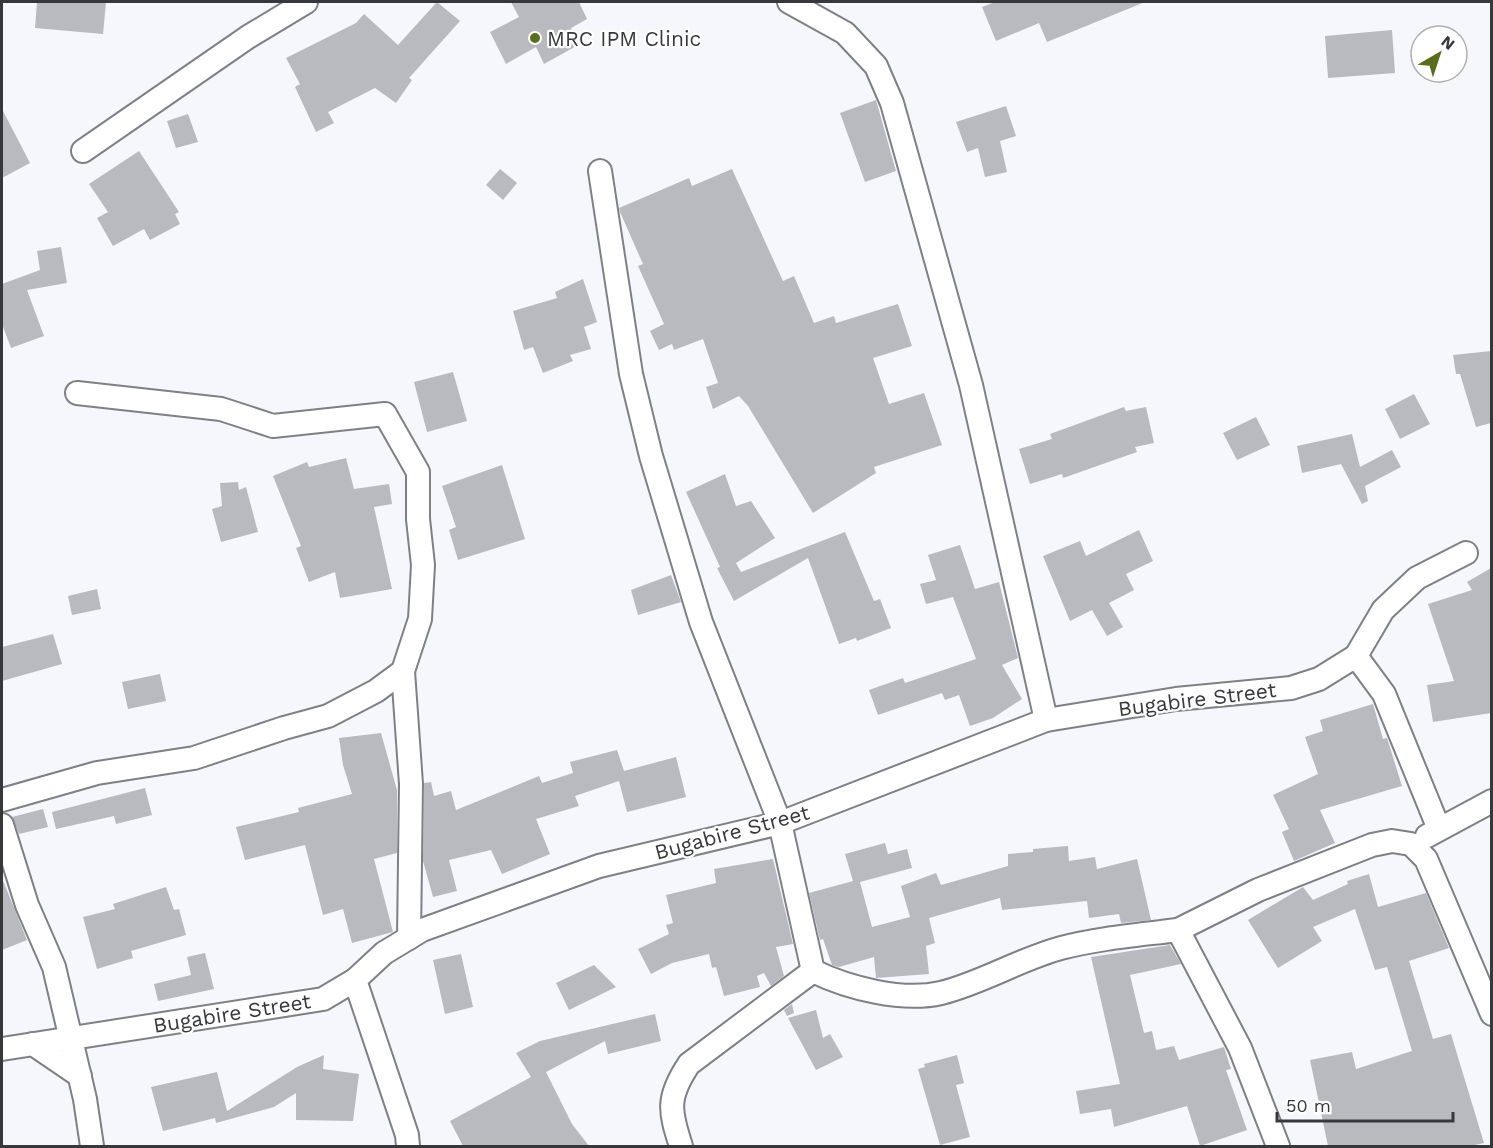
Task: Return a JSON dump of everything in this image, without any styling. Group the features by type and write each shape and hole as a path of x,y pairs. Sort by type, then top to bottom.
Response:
{"street":[{"path":"83,151 248,37 306,2"},
{"path":"789,2 845,33 876,66 892,103 971,385 1047,720"},
{"path":"600,171 631,374 651,456 701,622 780,823 813,971"},
{"path":"77,393 221,409 273,426 385,414 418,472 418,519 423,565 420,619 403,671 411,784 409,938"},
{"name":"Bugabire Street","path":"2,1049 322,999 356,980 384,953 422,930 599,866 780,823 1047,720 1176,699 1291,688 1319,679 1356,656 1383,610 1417,578 1466,553"},
{"path":"1356,656 1384,694 1439,829"},
{"path":"2,800 97,773 194,758 328,716 376,691 403,671"},
{"path":"1411,844 1491,801"},
{"path":"2,825 27,905 54,967 80,1076 92,1146"},
{"path":"813,971 853,988 919,995 941,993 1060,948 1098,940 1178,930 1258,890 1372,845 1392,841 1411,844 1426,859 1491,1014"},
{"path":"1178,930 1240,1048 1278,1146"},
{"path":"681,1146 670,1102 676,1083 689,1064 813,971"},
{"path":"356,980 407,1135 408,1146"},
{"path":"33,1044 80,1076"}],"building":[{"path":"37,2 106,2 103,34 35,28"},
{"path":"437,2 460,21 409,78 412,80 396,103 375,88 328,112 334,123 316,132 295,87 300,84 286,58 356,23 364,14 398,45"},
{"name":"MRC IPM Clinic","path":"511,2 579,2 587,19 571,28 580,44 544,64 536,47 506,64 490,32 519,17"},
{"path":"995,2 1145,2 1047,42 1039,23 996,41 982,7"},
{"path":"1392,30 1395,73 1328,78 1325,36"},
{"path":"876,100 896,171 865,182 840,113"},
{"path":"1006,106 1016,136 1000,141 1007,172 985,177 978,148 967,152 956,122"},
{"path":"2,109 30,163 2,178"},
{"path":"188,114 198,142 176,148 167,121"},
{"path":"139,151 179,212 175,214 180,224 150,240 144,229 113,246 97,218 108,212 89,184"},
{"path":"500,169 517,183 503,200 486,185"},
{"path":"732,169 783,281 794,276 814,323 834,316 836,323 898,304 912,346 873,358 889,404 924,393 942,445 874,467 876,473 813,513 748,406 739,396 713,409 706,387 718,383 703,339 674,350 672,344 659,350 650,331 664,324 638,266 643,264 619,208 689,178 692,186"},
{"path":"61,247 67,283 27,290 44,336 11,348 2,324 2,284 40,270 37,251"},
{"path":"583,279 597,322 584,327 591,349 570,355 573,361 543,373 533,347 524,350 513,311 557,298 555,292"},
{"path":"1491,351 1491,423 1476,427 1460,374 1456,374 1453,355"},
{"path":"453,372 467,421 427,432 414,382"},
{"path":"1414,394 1430,424 1400,439 1385,409"},
{"path":"1124,407 1126,411 1146,407 1154,443 1135,447 1137,452 1063,478 1062,474 1030,484 1019,449 1052,439 1050,434"},
{"path":"1256,417 1270,445 1237,460 1223,433"},
{"path":"1352,434 1360,467 1392,450 1401,467 1365,486 1368,501 1362,504 1341,464 1302,473 1297,446"},
{"path":"346,458 354,489 389,484 392,504 374,507 392,589 340,598 335,572 309,582 296,548 301,546 273,476 307,462 309,467"},
{"path":"502,465 525,539 458,560 449,530 456,527 442,486"},
{"path":"725,474 736,506 751,501 775,538 736,563 741,572 845,532 874,601 880,599 891,628 857,641 856,638 839,644 808,558 734,601 717,568 720,567 686,492"},
{"path":"238,482 239,490 246,487 258,532 221,542 212,509 222,506 220,483"},
{"path":"1139,530 1153,561 1126,574 1134,590 1109,603 1123,627 1107,636 1092,610 1070,621 1043,556 1080,541 1086,556"},
{"path":"960,545 975,589 999,582 1018,658 1002,665 1022,699 993,718 970,726 959,695 945,700 942,693 878,715 869,690 903,678 905,683 976,659 953,597 926,604 920,584 936,580 928,555"},
{"path":"1491,568 1491,713 1433,722 1427,685 1454,681 1428,604 1472,590 1467,582"},
{"path":"671,575 681,602 638,615 631,590"},
{"path":"97,589 101,609 72,615 68,596"},
{"path":"53,634 62,664 2,681 2,647"},
{"path":"160,674 166,701 128,709 122,682"},
{"path":"1373,704 1383,739 1387,738 1402,786 1320,810 1335,843 1294,861 1282,832 1289,829 1273,795 1318,774 1305,737 1323,731 1320,720"},
{"path":"381,733 397,790 397,853 374,859 393,932 352,943 343,909 323,915 305,845 245,860 236,827 299,812 298,808 352,794 343,765 339,738"},
{"path":"617,750 624,771 676,757 686,797 627,812 619,781 575,796 579,806 536,819 550,854 502,874 491,850 449,860 457,891 433,897 423,861 424,783 431,782 434,796 451,791 456,810 539,776 542,783 573,773 570,762"},
{"path":"145,788 152,815 116,824 114,816 56,829 52,812"},
{"path":"43,809 48,827 19,834 12,817"},
{"path":"885,843 888,854 907,849 912,868 860,882 872,927 910,917 901,886 936,873 941,885 1008,866 1008,854 1068,846 1069,861 1095,857 1097,869 1137,859 1151,920 1121,923 1119,914 1089,918 1087,901 1002,910 1000,898 929,918 935,943 926,946 929,974 876,978 874,957 839,967 832,965 823,939 820,940 809,893 853,881 845,854"},
{"path":"773,859 793,944 776,947 784,976 771,986 764,973 757,976 760,987 724,996 716,967 712,968 709,954 672,963 651,974 638,949 669,934 666,925 673,923 666,895 716,883 714,869"},
{"path":"1369,874 1378,907 1426,893 1449,948 1409,961 1433,1039 1451,1034 1484,1143 1470,1146 1328,1146 1310,1060 1352,1052 1356,1069 1412,1051 1387,967 1375,970 1355,909 1313,927 1322,941 1278,968 1248,920 1303,887 1313,900 1348,884 1347,881"},
{"path":"2,878 27,940 2,950"},
{"path":"166,887 174,910 179,909 186,935 131,951 133,958 97,969 83,917 115,909 113,904"},
{"path":"1170,945 1181,964 1130,975 1144,1033 1152,1031 1156,1050 1174,1046 1179,1060 1224,1047 1231,1069 1226,1070 1247,1130 1200,1146 1187,1106 1114,1127 1111,1109 1080,1114 1076,1091 1120,1084 1091,957"},
{"path":"205,953 214,989 158,1001 154,984 191,975 187,957"},
{"path":"461,954 473,1007 445,1014 433,960"},
{"path":"594,965 616,987 569,1010 556,983"},
{"path":"792,1004 794,1013 787,1016 784,1010"},
{"path":"816,1010 823,1038 830,1034 843,1057 816,1070 788,1018"},
{"path":"655,1014 661,1041 608,1054 605,1041 546,1072 572,1124 589,1146 463,1146 450,1121 531,1077 516,1053 540,1041"},
{"path":"324,1055 323,1069 359,1074 353,1121 296,1120 296,1093 274,1107 216,1123 215,1118 163,1131 151,1087 217,1072 227,1111 297,1067"},
{"path":"957,1055 964,1083 956,1085 970,1137 940,1145 918,1069 925,1067 924,1064"}],"place":[{"name":"MRC IPM Clinic","path":"535,38"}]}
